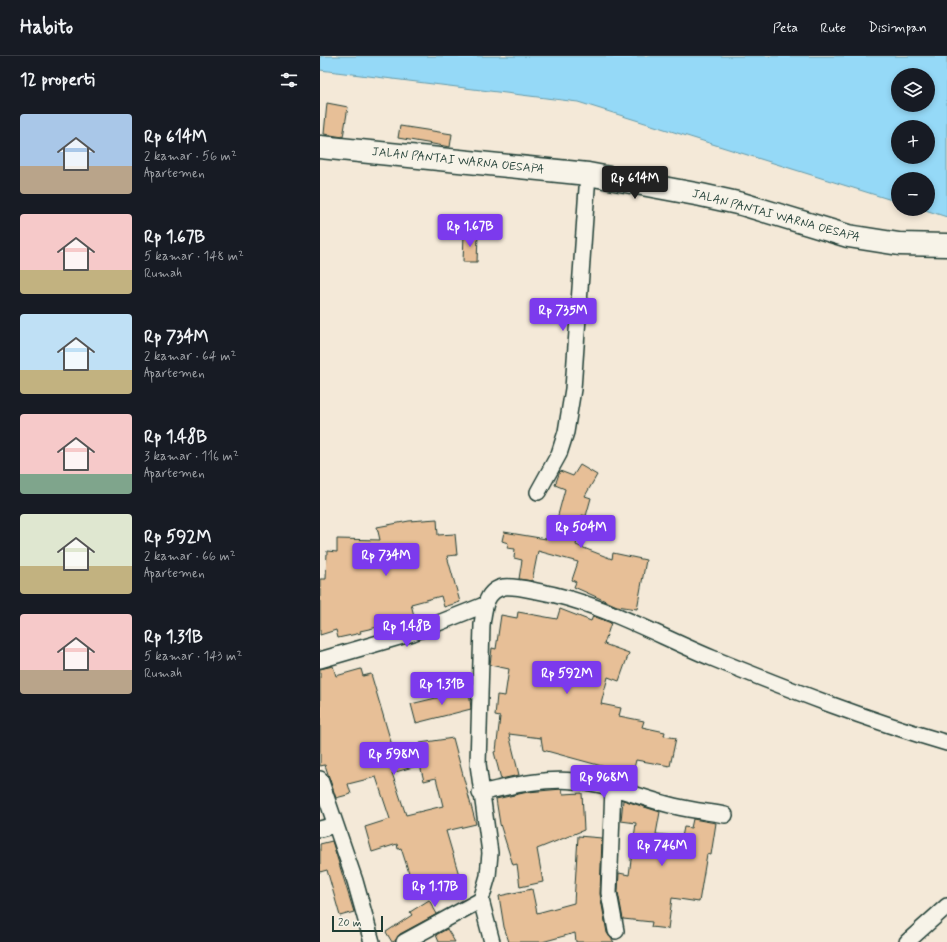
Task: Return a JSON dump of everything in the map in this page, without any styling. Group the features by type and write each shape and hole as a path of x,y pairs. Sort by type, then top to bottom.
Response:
{"street":[{"name":"JALAN PANTAI WARNA OESAPA","path":"320,147 588,174 742,204 848,236 899,244 947,245"},
{"path":"538,492 559,454 566,432 573,389 588,174"},
{"path":"492,942 481,900 488,876 490,853 480,792 477,726 484,605 493,591 504,587 562,596 598,607 711,657 801,693 947,744"},
{"path":"320,660 413,633 484,605"},
{"path":"320,779 355,881 372,942"},
{"path":"480,792 522,784 549,781 574,781 613,787 674,806 725,815"},
{"path":"613,787 609,894 616,931"},
{"path":"320,829 335,825"},
{"path":"404,942 481,900"},
{"path":"907,942 947,906"}],"water":[{"path":"320,56 947,56 947,217 935,213 935,172 891,172 891,200 578,102 320,70"}],"building":[{"path":"327,103 348,107 343,137 324,134"},
{"path":"400,126 452,134 450,147 398,138"},
{"path":"464,234 478,235 477,262 463,262"},
{"path":"580,465 597,475 585,496 591,498 586,516 582,515 576,545 612,559 613,553 646,560 637,609 617,606 574,587 576,582 572,580 578,562 538,551 532,581 519,579 522,560 514,558 515,549 507,548 508,543 502,541 504,532 546,539 548,533 553,534 565,489 555,485 560,471 573,476"},
{"path":"437,519 438,535 455,534 457,555 447,556 460,602 444,607 441,596 411,604 414,616 386,622 387,625 338,638 336,630 320,635 320,579 326,579 327,551 337,552 337,539 380,540 377,527 409,521"},
{"path":"560,609 591,621 593,616 611,623 604,644 629,653 619,681 608,677 601,704 621,708 619,716 644,721 642,727 665,732 664,736 676,738 670,766 636,760 633,772 609,768 543,750 541,738 509,734 519,775 501,779 494,752 496,751 500,717 495,716 497,695 505,696 509,669 490,665 492,648 496,649 501,615 517,618 518,612 557,619"},
{"path":"333,666 336,676 361,669 363,676 371,674 396,759 422,751 420,743 453,738 476,824 446,831 459,875 425,885 422,873 410,876 401,848 398,849 397,844 372,852 365,827 390,819 376,777 348,784 351,794 336,798 325,765 320,766 320,669","holes":["420,765 424,781 436,778 443,806 406,815 392,773"]},
{"path":"469,690 471,709 416,723 411,704"},
{"path":"562,789 563,794 582,793 584,830 537,849 543,882 520,887 517,864 513,865 500,824 496,799 528,792"},
{"path":"623,800 660,812 656,834 682,837 684,827 691,828 693,819 716,823 711,855 707,854 699,902 672,898 668,929 651,927 652,922 623,919 618,892 619,873 629,875 636,823 621,821"},
{"path":"578,836 602,838 600,894 607,933 614,942 576,942 575,933 542,942 509,942 504,927 499,896 532,889 537,913 574,903"},
{"path":"332,841 354,912 340,916 327,870 320,872 320,844"},
{"path":"429,900 437,914 400,934 395,941 392,942 386,932 412,915 410,912"},
{"path":"447,929 455,942 439,942 436,935"}]}
